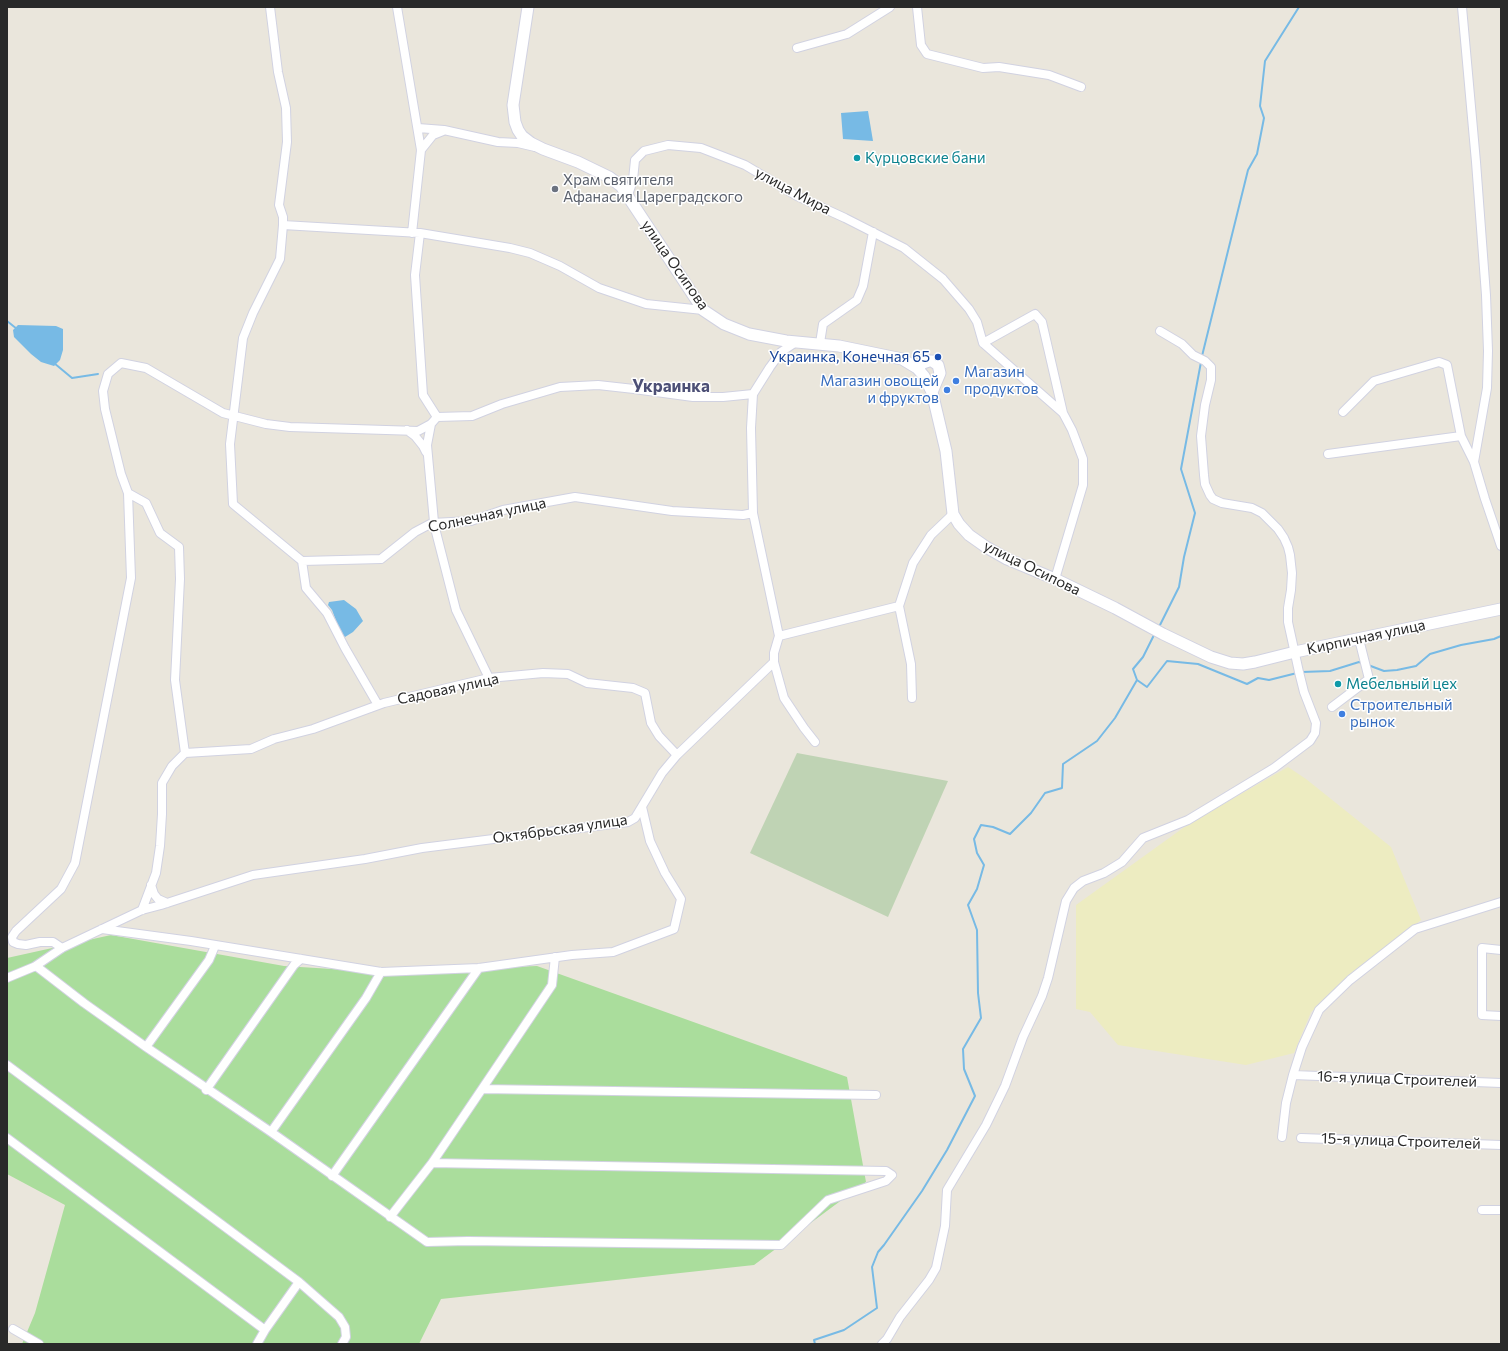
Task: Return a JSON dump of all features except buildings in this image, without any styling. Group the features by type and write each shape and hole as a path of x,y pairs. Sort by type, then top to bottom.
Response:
{"main road":[{"name":"улица Осипова","path":"528,7 513,105 515,122 518,130 531,143 578,162 609,177 621,186 703,310 724,324 749,334 796,342 820,343 839,346 902,359 917,368 924,376 932,392 946,451 953,514 959,524 969,534 986,547 1013,562 1055,579 1211,657 1230,663"},
{"path":"917,368 923,363 929,361 936,363 938,366 940,373 932,392"},
{"name":"Кирпичная улица","path":"1230,663 1243,664 1255,662 1359,638 1501,609"}],"street":[{"path":"270,7 278,72 286,108 287,142 279,205 283,217 283,225 280,259 253,313 244,338 230,444 233,504 302,561 306,588 327,613 345,648 378,705"},
{"path":"397,7 421,150 415,275 423,395 437,417"},
{"path":"797,48 847,34 890,7"},
{"path":"917,7 921,45 927,54 983,68 999,67 1049,75 1081,87"},
{"path":"1462,7 1477,169 1486,295 1488,351 1486,388 1474,462"},
{"path":"418,128 444,130 498,142 518,143 543,149"},
{"path":"421,150 433,135 444,130"},
{"name":"улица Мира","path":"628,196 633,180 635,160 644,151 668,145 701,148 744,165 797,196 904,248 943,279 969,309 976,322 983,342 1063,413 1072,430 1083,459 1083,485 1055,579"},
{"path":"283,225 416,233 510,248 530,253 560,266 599,288 646,304 703,310"},
{"path":"820,343 823,324 857,300 863,286 873,232"},
{"path":"983,342 1035,314 1042,322 1063,413"},
{"path":"882,1344 887,1339 900,1317 929,1280 936,1268 945,1226 948,1190 986,1125 1005,1086 1021,1042 1042,996 1048,978 1066,901 1074,888 1083,881 1104,873 1122,862 1143,838 1188,820 1274,768 1313,737 1316,728 1316,722 1304,692 1290,636 1288,608 1291,590 1291,564 1284,538 1271,520 1262,513 1252,508 1222,503 1213,499 1210,495 1205,484 1201,436 1205,405 1212,380 1211,367 1205,361 1192,355 1182,344 1160,331"},
{"path":"796,342 781,352 753,394 751,428 753,513 779,636 774,653 774,662 784,698 814,742"},
{"path":"1343,412 1374,381 1439,362 1447,365 1460,436 1474,462 1501,546"},
{"path":"62,948 53,942 40,942 26,945 18,944 13,942 12,937 16,931 60,889 75,862 131,578 128,493 121,474 105,409 103,391 108,374 121,363 146,368 224,413 266,424 290,427 418,431 431,424 437,417 472,416 502,404 560,387 598,386 693,397 722,397 753,394"},
{"path":"431,424 427,445 434,522 432,524 436,532 456,610 489,678"},
{"path":"407,430 419,441 428,455"},
{"path":"1328,454 1460,436"},
{"path":"128,493 146,503 160,532 179,547 180,579 175,680 185,753 172,766 162,783 160,846 156,873 142,910"},
{"name":"Солнечная улица","path":"302,561 381,559 415,532 432,524 471,521 503,510 575,497 672,511 742,515 753,513"},
{"path":"912,698 911,664 899,606 913,563 931,535 953,514"},
{"path":"779,636 899,606"},
{"path":"1332,707 1369,679 1359,638"},
{"name":"Октябрьская улица","path":"7,978 34,967 62,948 142,910 253,875 365,859 422,848 628,822 635,818 662,773 677,755 774,662"},
{"name":"Садовая улица","path":"185,753 251,749 274,739 313,729 378,705 489,678 543,673 568,674 587,683 633,688 645,693 651,723 659,736 677,755"},
{"path":"102,929 381,972 479,968 555,957 613,952 674,929 681,899 665,873 650,841 642,807"},
{"path":"151,885 154,894 158,899 167,903"},
{"path":"1282,1137 1286,1103 1293,1074 1302,1047 1319,1010 1350,980 1415,929 1501,902"},
{"path":"146,1047 209,960 215,946"},
{"path":"1501,950 1482,948 1482,1015 1501,1016"},
{"path":"390,1217 432,1163 552,985 555,957"},
{"path":"206,1090 294,965 300,959"},
{"path":"34,967 36,966 84,1003 206,1090 271,1132 390,1217 428,1242 468,1241 781,1245 828,1200 886,1181 892,1175 886,1171 432,1163"},
{"path":"332,1176 479,968"},
{"path":"271,1132 366,998 381,972"},
{"path":"7,1065 299,1282 339,1317 345,1326 346,1337 342,1344"},
{"name":"16-я улица Строителей","path":"1293,1074 1501,1083"},
{"path":"482,1089 876,1095"},
{"path":"7,1138 265,1330"},
{"name":"15-я улица Строителей","path":"1301,1138 1501,1145"},
{"path":"1482,1210 1501,1210"},
{"path":"257,1344 265,1330 299,1282"},
{"path":"13,1329 39,1344"}],"green space":[{"path":"111,935 284,966 381,972 537,966 847,1077 866,1182 754,1265 441,1299 419,1344 22,1344 35,1313 65,1205 7,1174 7,958"}],"sand":[{"path":"1288,767 1306,779 1391,847 1421,920 1311,1012 1294,1053 1246,1065 1118,1045 1090,1012 1076,1009 1076,905 1190,823"}],"shaded area":[{"path":"797,753 948,781 888,917 750,853"}],"water":[{"path":"868,111 873,141 843,139 841,113"},
{"path":"18,325 56,326 63,329 63,350 60,360 54,366 41,362 31,354 14,337 13,330"},
{"path":"344,600 356,609 363,621 353,632 345,637 341,634 332,610 328,605 329,602"}],"waterway":[{"path":"1202,356 1248,170 1257,154 1264,118 1260,106 1265,61 1299,7"},
{"path":"7,321 17,329"},
{"path":"1159,627 1179,587 1184,557 1195,513 1181,469 1201,362"},
{"path":"54,363 72,378 98,374"},
{"path":"815,1344 814,1340 844,1330 877,1308 872,1267 878,1252 922,1191 947,1150 975,1096 964,1069 963,1049 981,1018 978,993 977,930 968,905 977,889 984,865 977,853 974,839 981,825 993,827 1010,834 1031,813 1045,793 1062,788 1063,764 1097,741 1115,718 1137,680 1133,669 1143,657 1154,635"},
{"path":"1368,665 1384,671 1416,666 1430,654 1501,636"},
{"path":"1137,680 1147,687 1167,661 1198,664 1247,684 1258,678 1269,680 1297,673"},
{"path":"1302,672 1330,671 1359,662 1362,663"}],"place":[{"name":"Курцовские бани","path":"857,158"},
{"name":"Храм святителя Афанасия Цареградского","path":"555,189"},
{"name":"Украинка, Конечная 65","path":"938,357"},
{"name":"Магазин продуктов","path":"956,381"},
{"name":"Магазин овощей и фруктов","path":"947,390"},
{"name":"Мебельный цех","path":"1338,684"},
{"name":"Строительный рынок","path":"1342,714"}],"district":[{"name":"Украинка","path":"671,386"}]}
